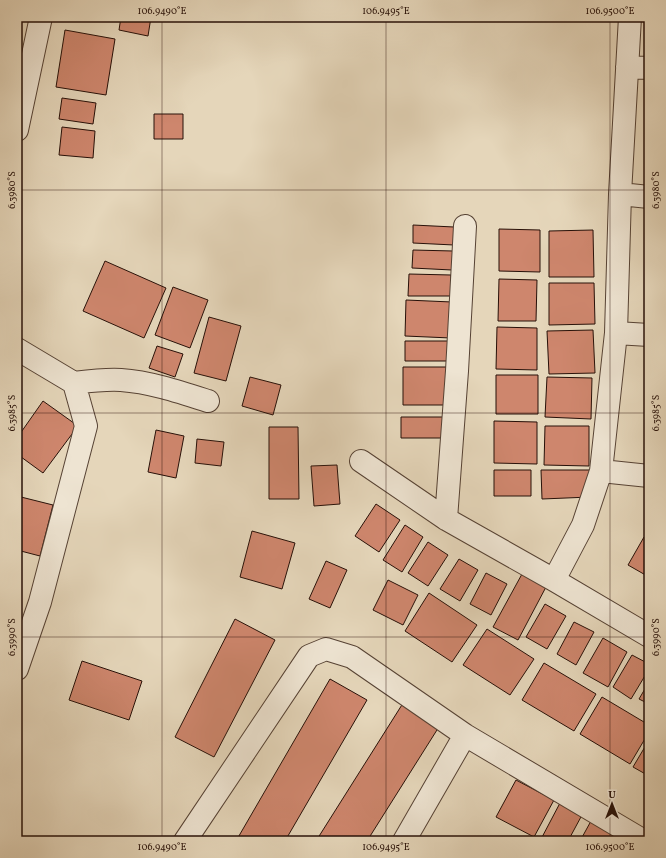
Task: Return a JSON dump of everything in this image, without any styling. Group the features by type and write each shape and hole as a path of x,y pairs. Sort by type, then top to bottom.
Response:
{"street":[{"path":"17,130 41,17"},
{"path":"554,580 583,526 601,471 616,333 620,194 630,17"},
{"path":"627,66 649,68"},
{"path":"620,194 649,197"},
{"path":"446,519 457,371 465,226"},
{"path":"616,333 649,335"},
{"path":"17,349 74,383 107,379 122,380 175,391 208,401"},
{"path":"17,669 40,602 86,426 74,383"},
{"path":"361,461 446,519 649,636"},
{"path":"601,471 649,476"},
{"path":"185,841 309,656 326,648 352,657 465,735 644,841"},
{"path":"404,841 465,735"}],"building":[{"path":"79,17 105,17 104,20"},
{"path":"121,17 151,17 148,36 119,30"},
{"path":"65,30 115,39 106,95 56,87"},
{"path":"17,49 25,53 17,66"},
{"path":"62,98 96,103 93,124 59,119"},
{"path":"154,114 183,114 183,139 154,139"},
{"path":"62,127 95,131 93,158 59,155"},
{"path":"413,225 454,227 454,245 413,243"},
{"path":"499,229 540,230 540,272 499,271"},
{"path":"593,230 594,277 549,277 549,231"},
{"path":"413,250 453,251 452,270 412,268"},
{"path":"105,261 166,288 144,338 83,311"},
{"path":"409,274 451,275 451,296 408,296"},
{"path":"499,279 537,280 536,321 498,321"},
{"path":"549,283 594,283 595,324 549,325"},
{"path":"173,287 208,300 190,348 155,335"},
{"path":"406,300 452,302 451,338 405,336"},
{"path":"209,317 241,326 226,381 194,373"},
{"path":"497,327 537,328 537,370 496,369"},
{"path":"593,330 595,373 549,374 547,331"},
{"path":"405,341 450,341 450,361 405,361"},
{"path":"157,346 183,354 175,377 149,368"},
{"path":"403,367 448,367 448,405 403,405"},
{"path":"496,375 538,375 538,414 496,414"},
{"path":"250,377 281,385 273,415 242,406"},
{"path":"547,377 592,378 591,419 545,417"},
{"path":"43,401 78,426 43,473 17,454 17,438"},
{"path":"401,417 449,417 449,438 401,438"},
{"path":"494,421 537,422 537,464 494,463"},
{"path":"545,426 589,426 589,466 544,465"},
{"path":"269,427 298,427 299,499 269,499"},
{"path":"156,430 184,436 176,478 148,472"},
{"path":"197,439 224,442 221,466 195,463"},
{"path":"337,465 340,504 314,506 311,466"},
{"path":"494,470 531,470 531,496 494,496"},
{"path":"541,470 590,470 590,497 542,499"},
{"path":"17,496 53,505 40,556 17,550"},
{"path":"376,504 400,520 379,552 355,536"},
{"path":"405,525 423,537 402,572 383,560"},
{"path":"252,531 295,543 282,589 240,577"},
{"path":"644,537 649,540 649,577 628,565"},
{"path":"428,542 448,555 428,586 408,573"},
{"path":"459,559 478,570 460,601 440,589"},
{"path":"326,561 347,570 330,608 309,599"},
{"path":"486,573 507,584 491,615 470,604"},
{"path":"522,574 546,587 518,640 493,627"},
{"path":"388,580 418,595 403,625 373,610"},
{"path":"429,593 477,625 452,662 405,631"},
{"path":"545,604 566,616 547,649 526,637"},
{"path":"235,619 275,640 214,757 175,737"},
{"path":"574,622 594,632 576,665 557,654"},
{"path":"487,629 534,659 510,695 463,665"},
{"path":"603,638 627,652 608,687 583,673"},
{"path":"632,655 649,664 649,669 631,699 613,687"},
{"path":"82,661 142,681 129,720 69,700"},
{"path":"544,663 596,694 574,731 522,700"},
{"path":"330,679 367,700 285,841 236,841"},
{"path":"649,682 649,704 639,699"},
{"path":"602,697 649,725 649,732 630,764 580,734"},
{"path":"405,700 442,722 367,841 316,841"},
{"path":"649,740 649,776 633,767"},
{"path":"516,780 554,800 534,837 496,817"},
{"path":"560,803 582,815 568,841 540,841"},
{"path":"591,821 629,841 580,841"}]}
